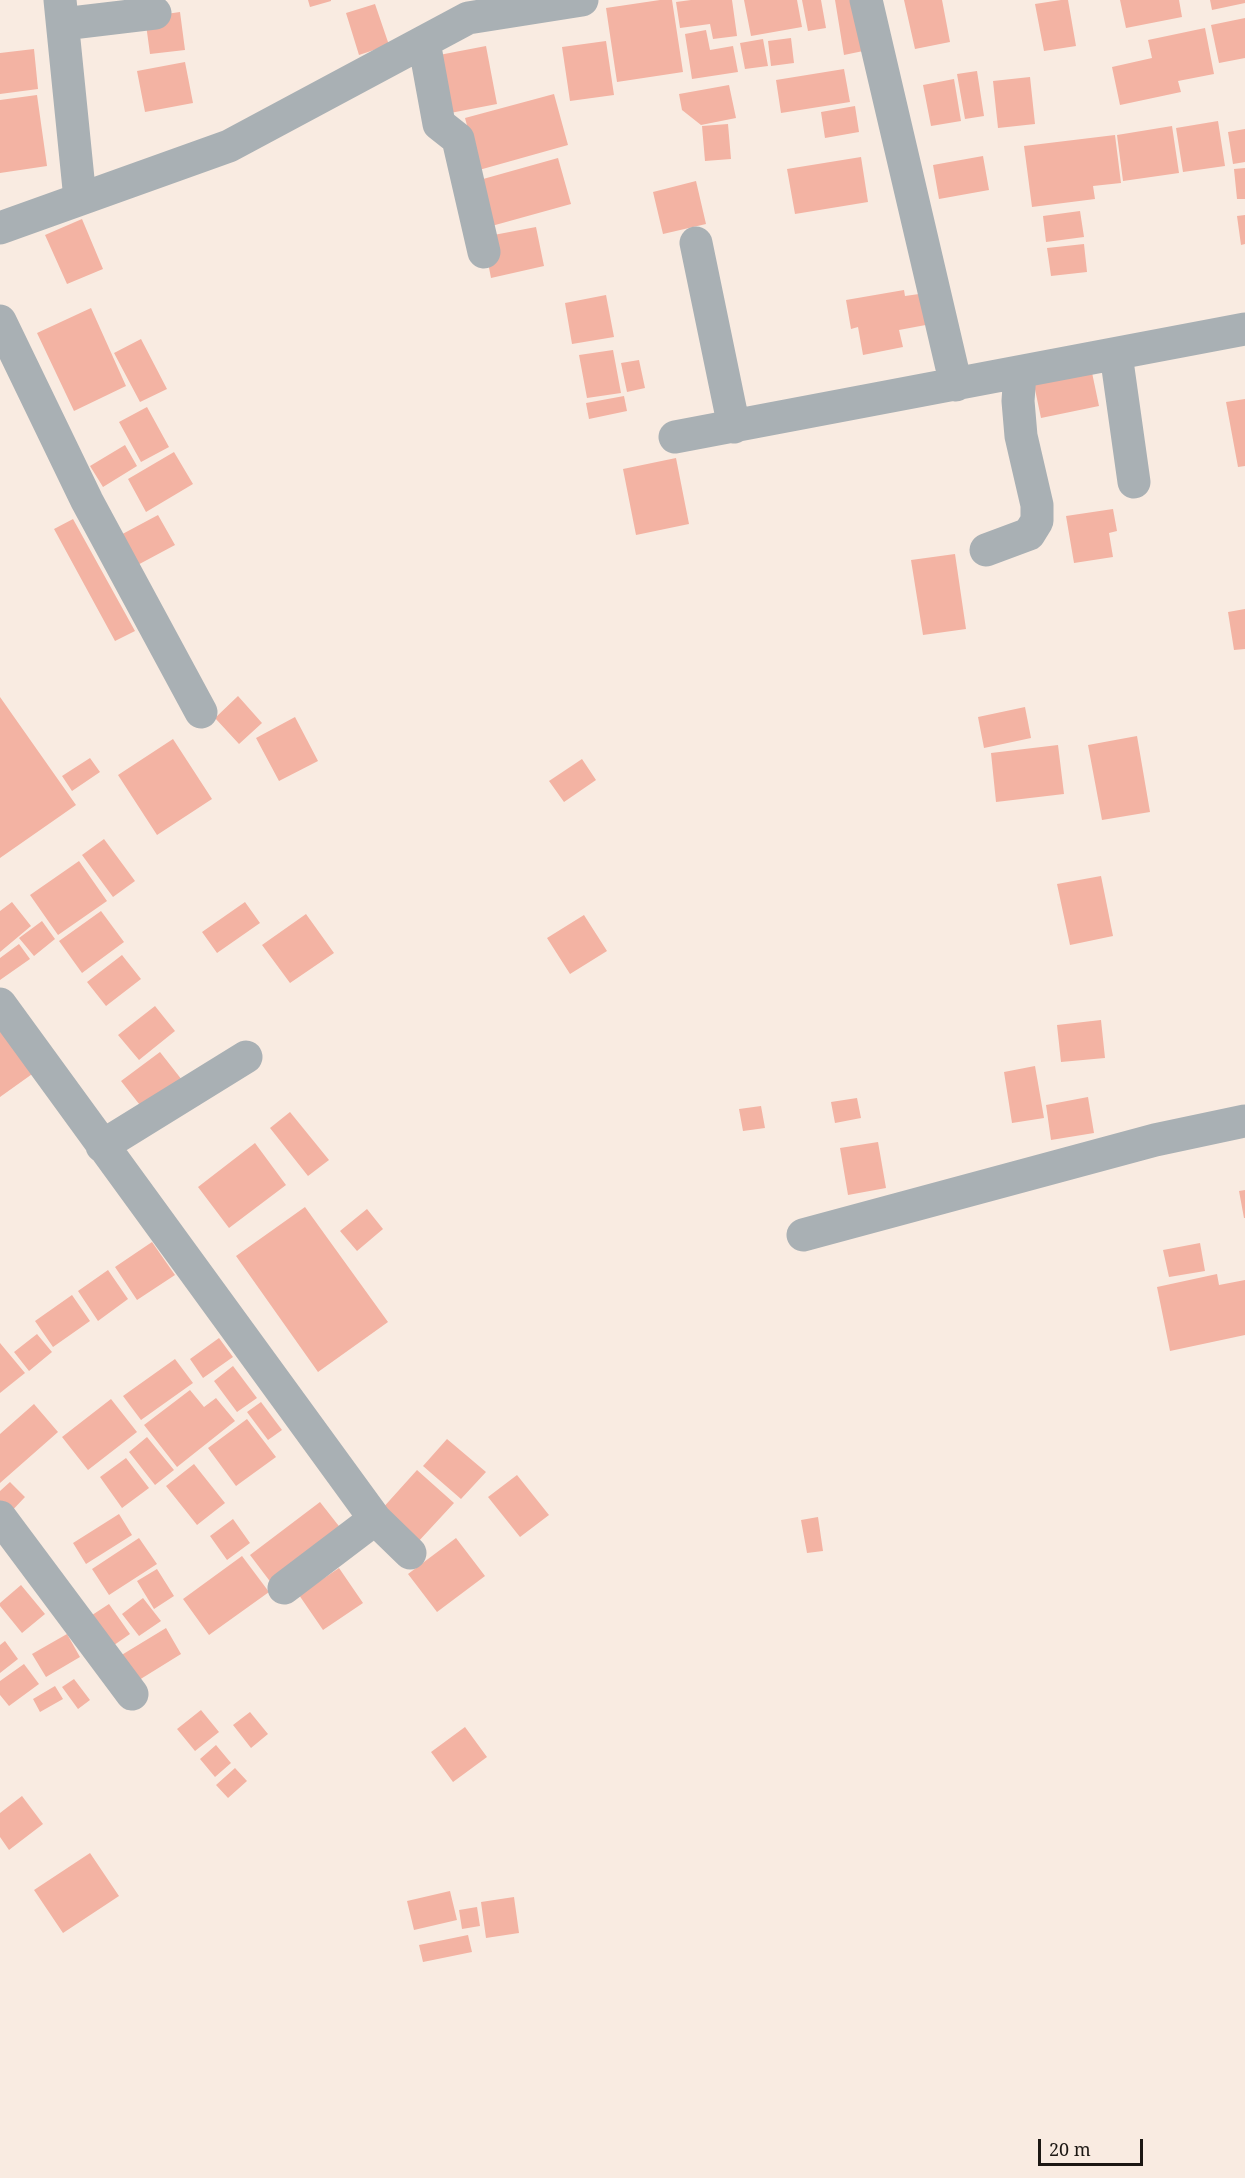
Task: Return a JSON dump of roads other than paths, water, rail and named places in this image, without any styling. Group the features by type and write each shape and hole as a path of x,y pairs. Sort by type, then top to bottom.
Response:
{"street":[{"path":"0,228 229,146 468,18 582,0"},
{"path":"866,0 956,385"},
{"path":"80,199 62,12 155,13"},
{"path":"424,42 439,124 458,139 484,252"},
{"path":"696,243 734,427"},
{"path":"0,321 87,501 201,712"},
{"path":"675,437 1245,329"},
{"path":"1116,354 1134,482"},
{"path":"986,550 1029,534 1036,521 1037,505 1017,401 1020,373"},
{"path":"0,1004 375,1519 410,1553"},
{"path":"102,1146 246,1057"},
{"path":"803,1235 1155,1140 1245,1121"},
{"path":"0,1517 132,1694"},
{"path":"284,1588 375,1519"}]}
